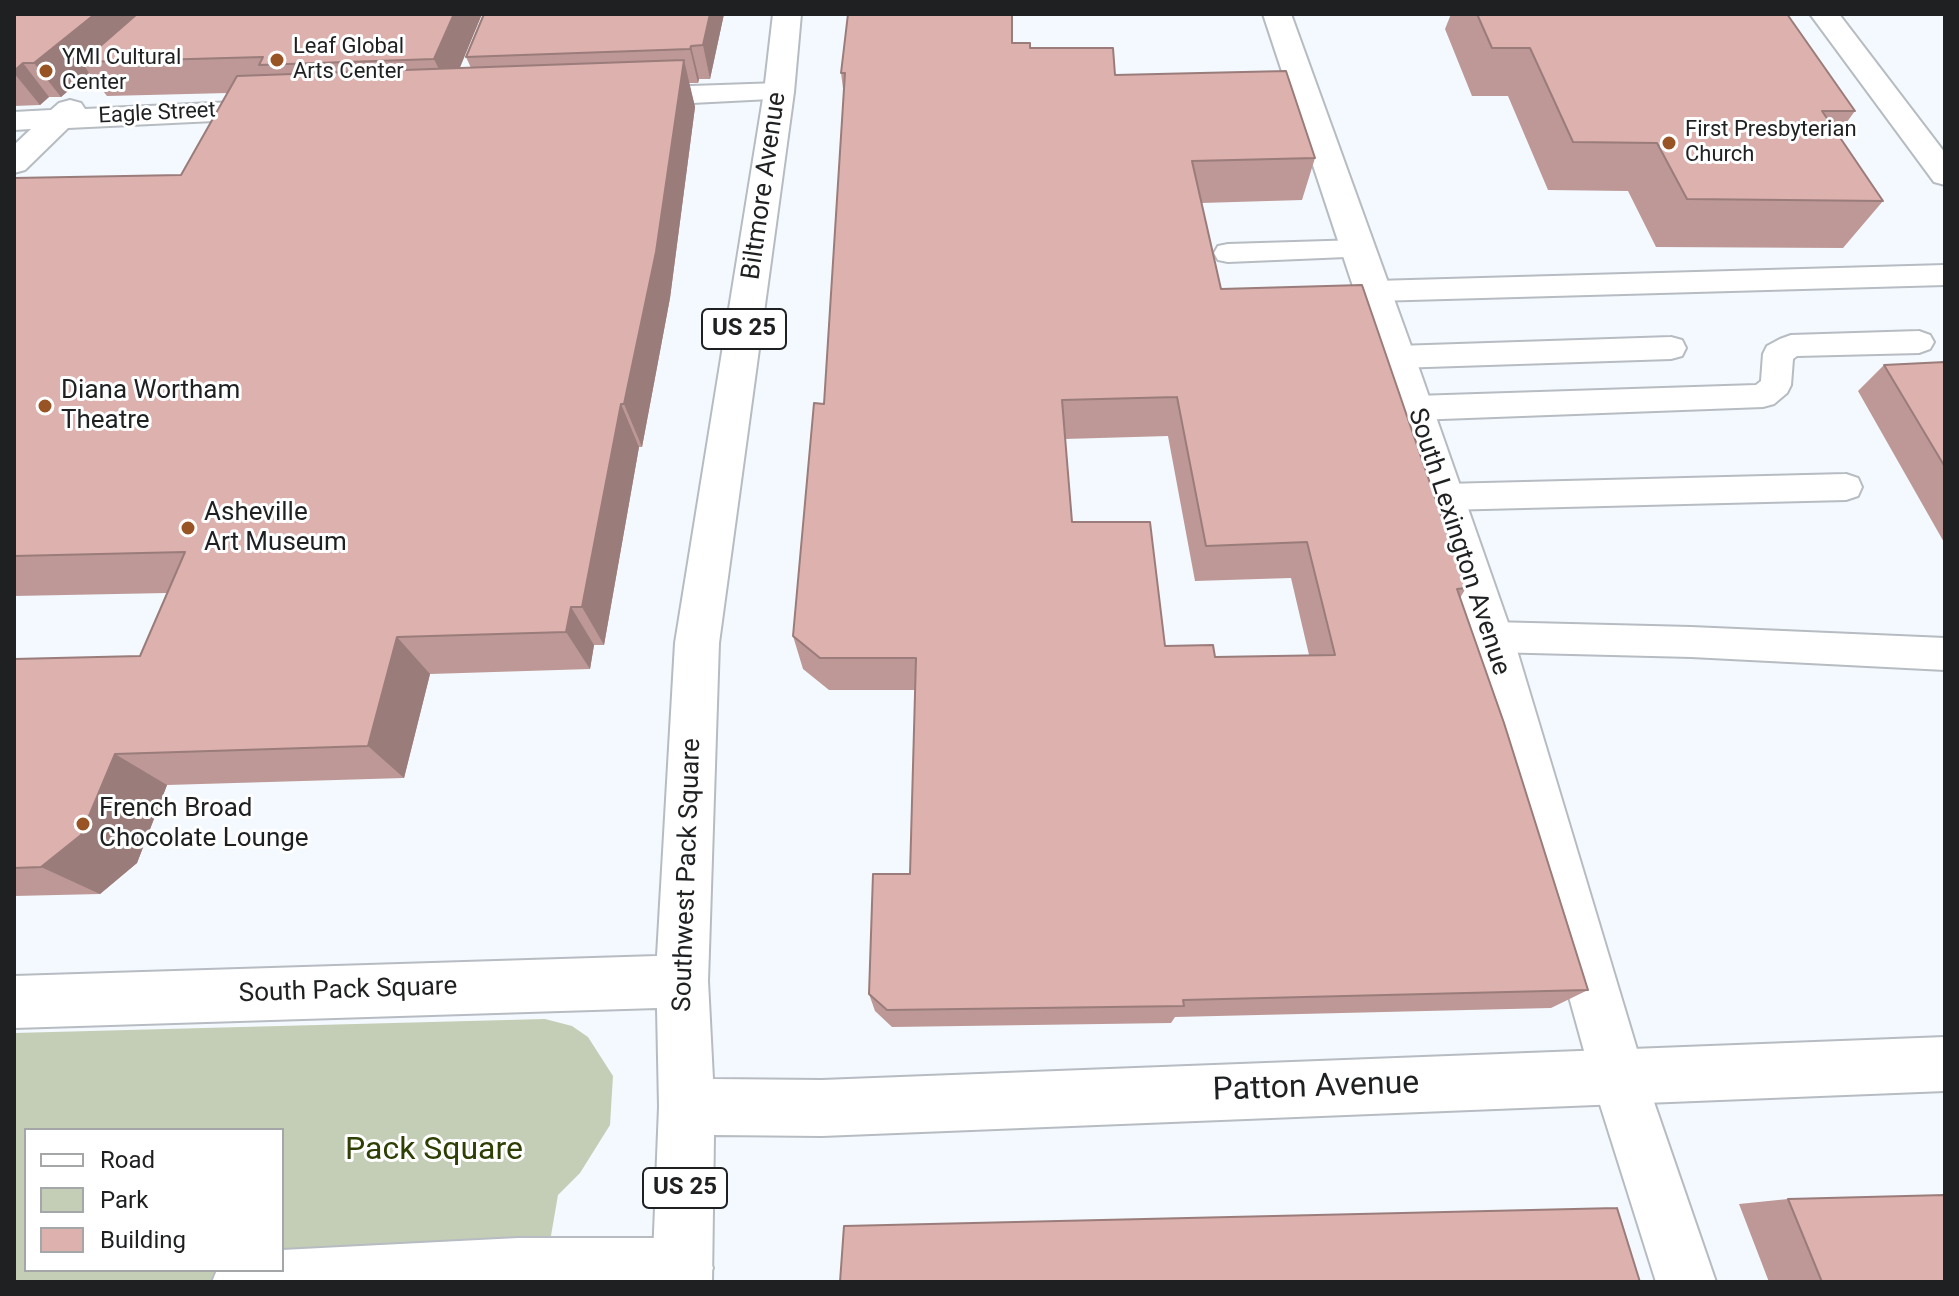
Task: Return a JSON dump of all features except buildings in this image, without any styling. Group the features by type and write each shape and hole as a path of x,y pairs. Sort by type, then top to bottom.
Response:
{"main road":[{"name":"Biltmore Avenue","path":"697,643 779,92 787,14"},
{"name":"South Lexington Avenue","path":"1277,14 1375,291 1491,637 1618,1076 1686,1282"},
{"path":"1824,14 1945,175"},
{"path":"14,163 90,91"},
{"path":"605,98 779,92"},
{"name":"Eagle Street","path":"14,121 304,108"},
{"name":"Southwest Pack Square","path":"687,1107 682,981 697,643"},
{"name":"South Pack Square","path":"14,1002 682,981"},
{"name":"Patton Avenue","path":"687,1107 822,1108 1945,1064"},
{"name":"US 25","path":"682,1275 687,1107"},
{"path":"242,1282 518,1268 682,1275"}],"lane":[{"path":"1228,253 1360,249"},
{"path":"1375,291 1945,275"},
{"path":"1415,408 1763,396 1776,385 1778,354 1791,346 1919,342"},
{"path":"1397,357 1671,348"},
{"path":"1444,497 1846,487"},
{"path":"1491,637 1702,642 1945,654"}],"green space":[{"name":"Pack Square","path":"545,1019 572,1026 588,1037 613,1076 610,1125 580,1173 558,1195 543,1282 14,1282 14,1033"}],"place":[{"name":"Leaf Global Arts Center","path":"277,60"},
{"name":"YMI Cultural Center","path":"46,71"},
{"name":"First Presbyterian Church","path":"1669,143"},
{"name":"Diana Wortham Theatre","path":"45,406"},
{"name":"Asheville Art Museum","path":"188,528"},
{"name":"French Broad Chocolate Lounge","path":"83,824"}]}
